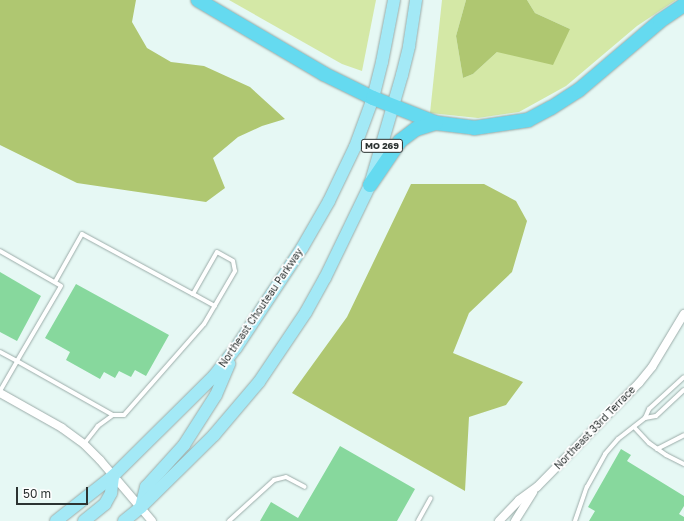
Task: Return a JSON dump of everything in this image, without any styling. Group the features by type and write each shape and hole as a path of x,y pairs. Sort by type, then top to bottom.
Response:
{"highway":[{"path":"198,0 324,74 373,98 436,123 474,128 528,120 551,108 579,90 660,21 684,5"},
{"path":"370,185 400,141 416,129 436,123"}],"main road":[{"name":"Northeast Chouteau Parkway","path":"56,521 113,476 195,396 236,348 302,248 341,177 355,147 373,98 388,36 394,0"},
{"path":"393,107 409,46 416,0"},
{"name":"MO 269","path":"370,185 393,107"},
{"path":"124,521 141,507 214,435 259,382 306,312 343,244 370,185"},
{"path":"141,507 146,487 184,445 216,395 236,348"},
{"path":"84,521 105,504 111,493 113,476"}],"street":[{"name":"Northeast 33rd Terrace","path":"499,521 519,500 537,487 626,397 652,367 684,314"},
{"path":"0,392 62,428 84,444 100,460 152,521"},
{"name":"Northeast 33rd Terrace","path":"515,521 537,487"}],"lane":[{"path":"55,282 82,234 215,306"},
{"path":"0,251 61,286 0,392"},
{"path":"84,444 98,426 113,416 124,415 204,324 235,271 233,261 217,252 192,294"},
{"path":"0,352 113,416"},
{"path":"646,418 649,409 684,377"},
{"path":"575,521 588,487 601,460 618,440 646,418 656,416 684,390"},
{"path":"634,427 657,450 684,464"},
{"path":"657,450 684,435"},
{"path":"229,521 274,480 286,477 305,487"},
{"path":"418,521 431,498"}],"green space":[{"path":"0,0 136,0 132,22 147,48 171,62 204,66 250,87 285,119 262,126 238,137 213,158 225,188 206,202 77,183 0,145"},
{"path":"229,0 376,0 362,71 342,64"},
{"path":"442,0 466,0 456,36 463,78 473,74 497,52 570,29 535,13 527,0 676,0 637,26 566,86 519,112 478,118 430,113"},
{"path":"466,0 527,0 535,13 570,29 553,65 497,52 473,74 463,78 456,36"},
{"path":"411,184 484,184 516,201 527,221 512,272 469,313 453,353 523,382 506,405 469,417 465,491 292,393 347,317"}],"building":[{"path":"0,272 41,296 17,341 0,332"},
{"path":"76,284 169,335 146,376 135,370 131,377 119,371 115,378 104,372 100,379 66,360 70,352 45,338"},
{"path":"340,446 415,489 397,521 260,521 271,502 298,518"},
{"path":"621,449 631,455 627,461 684,496 684,506 679,514 684,517 684,521 589,521 595,511 588,507"}]}
